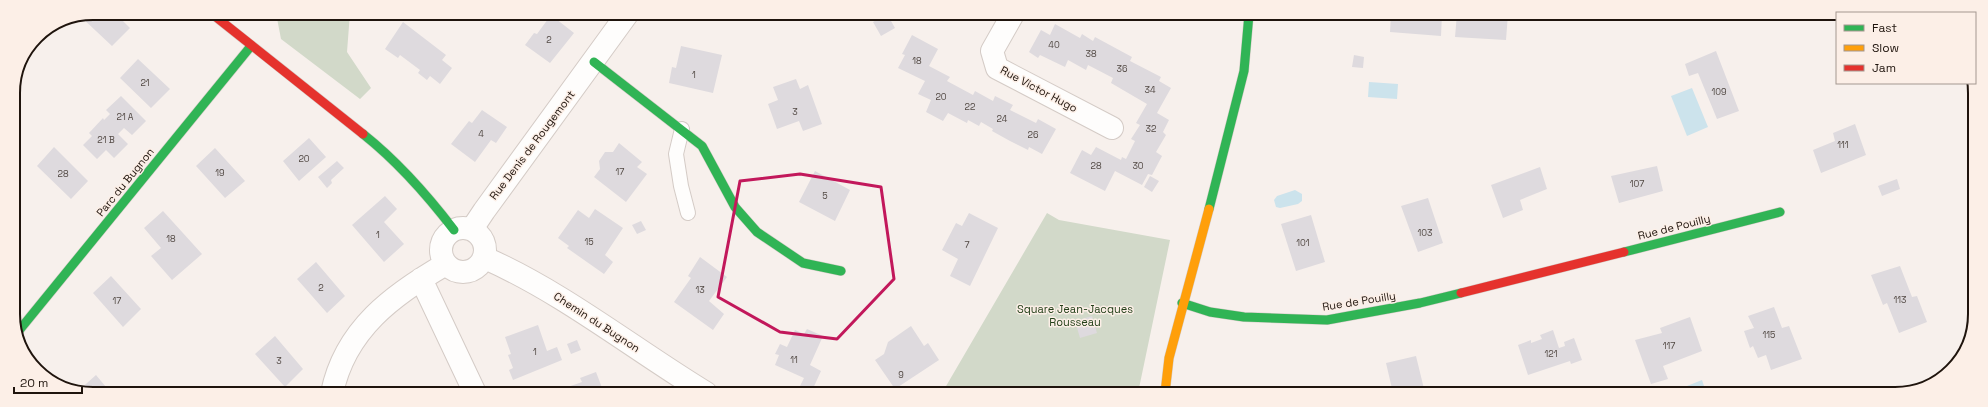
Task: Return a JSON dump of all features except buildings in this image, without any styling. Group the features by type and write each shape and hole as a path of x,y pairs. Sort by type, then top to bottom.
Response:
{"street":[{"path":"219,20 381,148 441,213 463,230 481,236 486,246 485,258 478,267 467,272 456,271 446,264 442,256 442,245 446,236 463,230"},
{"name":"Rue Denis de Rougemont","path":"463,230 484,211 623,20"},
{"name":"Rue Victor Hugo","path":"1010,20 992,51 997,68 1112,128"},
{"path":"1166,387 1169,358 1182,304 1237,104 1244,72 1248,20"},
{"name":"Parc du Bugnon","path":"21,328 251,46"},
{"path":"594,62 702,146 735,207 757,232 802,263 841,271"},
{"name":"Rue de Pouilly","path":"1182,304 1210,312 1244,317 1327,320 1420,303 1532,276 1780,212"},
{"name":"Chemin du Bugnon","path":"485,258 520,274 556,295 697,387"},
{"path":"333,387 349,350 366,324 400,293 446,264"},
{"path":"421,279 472,387"}],"lane":[{"path":"682,129 676,154 681,186 688,213"}],"highlighted area":[{"path":"800,174 881,187 894,279 837,339 780,332 718,297 740,181"}],"green space":[{"path":"277,20 349,20 347,52 371,88 360,99 281,39"},
{"name":"Square Jean-Jacques Rousseau","path":"1047,213 1059,220 1170,240 1139,387 946,387"}],"water":[{"path":"1369,82 1398,84 1397,99 1368,97"},
{"path":"1692,88 1708,127 1687,136 1671,96"},
{"path":"1295,190 1302,194 1302,201 1298,204 1280,208 1276,207 1274,200 1277,196"},
{"path":"1702,380 1704,387 1684,387"}],"traffic: fast":[{"path":"1209,209 1244,71 1248,20"},
{"path":"21,328 251,46"},
{"path":"594,62 702,146 735,207 757,232 803,263 841,271"},
{"path":"363,134 376,144 412,179 454,230"},
{"path":"1624,252 1780,212"},
{"path":"1182,303 1210,312 1244,317 1327,320 1420,303 1461,293"}],"traffic: slow":[{"path":"1166,387 1169,358 1209,209"}],"traffic: jam":[{"path":"220,20 363,134"},
{"path":"1461,293 1624,252"}]}
